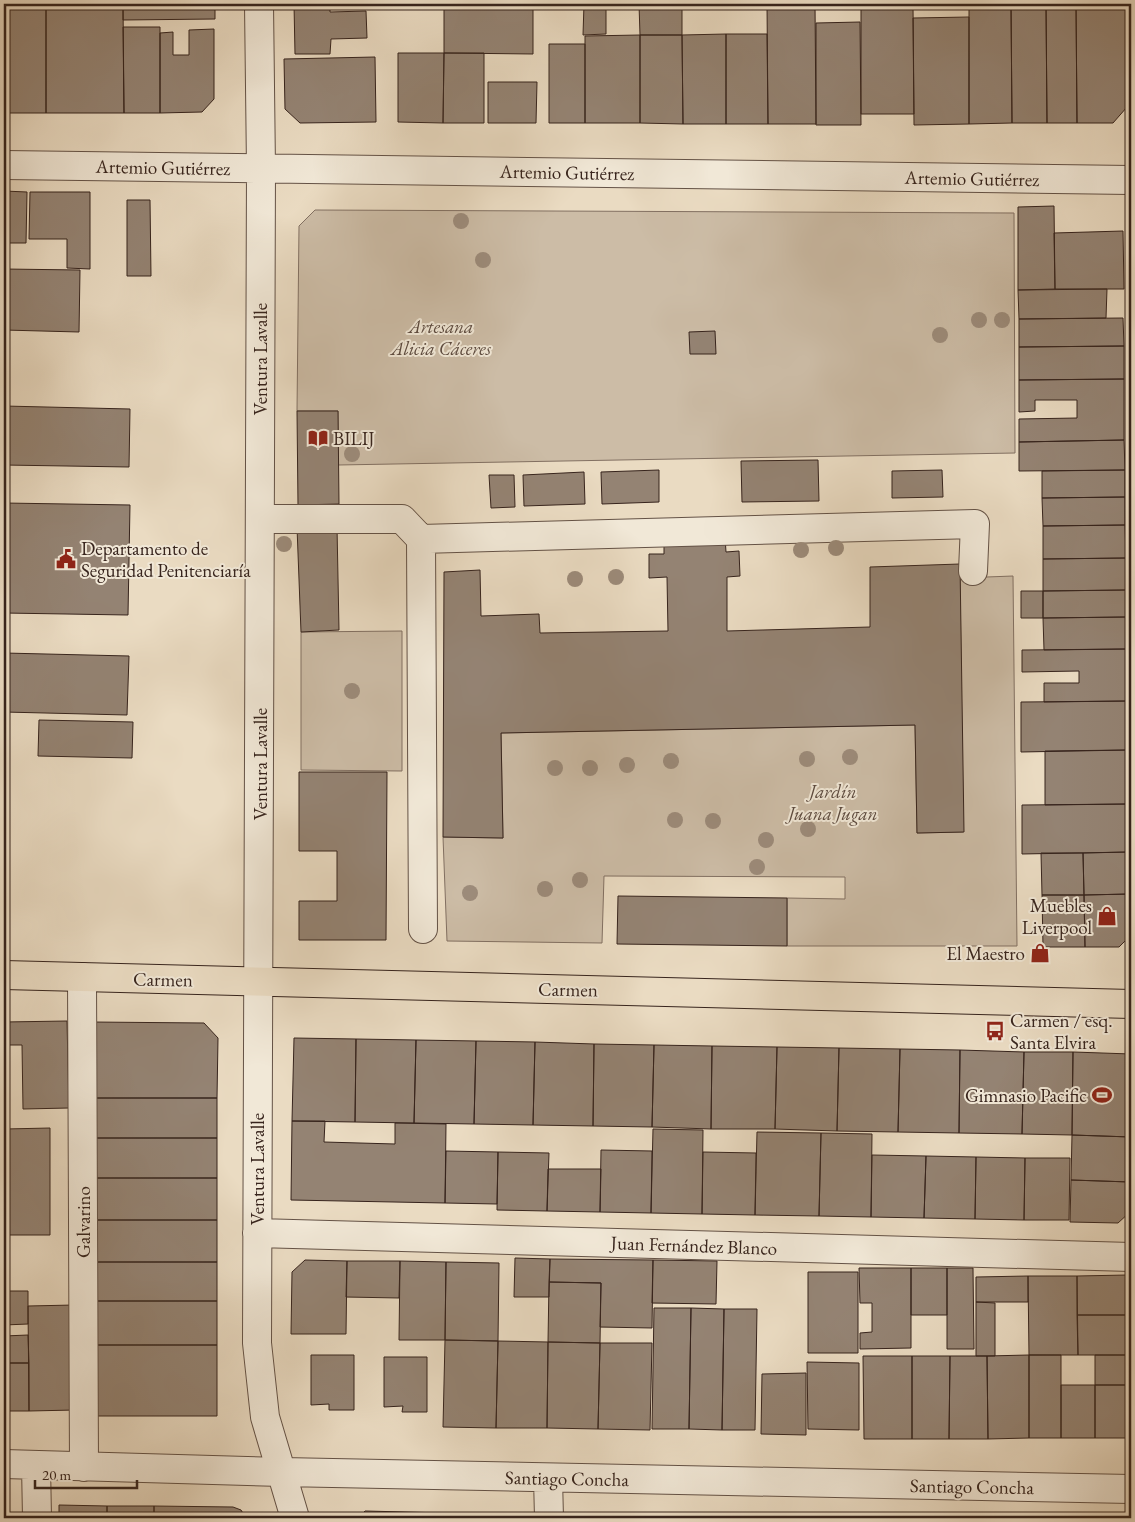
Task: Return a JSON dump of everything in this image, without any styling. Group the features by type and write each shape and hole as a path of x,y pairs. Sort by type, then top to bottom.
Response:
{"main road":[{"name":"Carmen","path":"4,975 1131,1004"}],"street":[{"name":"Ventura Lavalle","path":"259,4 261,169 260,946 257,981 257,1343 264,1417 295,1518"},
{"name":"Artemio Gutiérrez","path":"4,165 1131,180"},
{"path":"260,519 402,519 421,540 423,929"},
{"path":"421,540 975,524 973,571"},
{"name":"Galvarino","path":"82,977 84,1466"},
{"name":"Juan Fernández Blanco","path":"257,1233 1131,1257"},
{"name":"Santiago Concha","path":"4,1464 548,1478 1131,1489"},
{"path":"36,1465 37,1518"},
{"path":"548,1478 549,1518"}],"green space":[{"name":"Artesana Alicia Cáceres","path":"315,210 1014,213 1015,453 338,465 338,411 297,411 299,226"},
{"name":"Jardín Juana Jugan","path":"1013,576 1017,946 787,946 787,898 845,899 845,877 604,876 602,943 447,941 443,837 503,838 501,733 915,725 917,833 963,832 960,578"},
{"path":"402,631 402,771 301,770 301,632"}],"building":[{"path":"4,4 46,4 46,113 4,113"},
{"path":"46,4 123,4 124,113 46,113"},
{"path":"123,4 215,4 215,19 123,20"},
{"path":"294,4 330,4 330,12 366,11 367,38 331,39 330,54 295,54"},
{"path":"444,4 533,4 533,54 444,53"},
{"path":"584,4 606,4 606,34 583,35"},
{"path":"639,4 682,4 682,35 640,35"},
{"path":"767,4 815,4 816,124 768,124"},
{"path":"969,4 1011,4 1012,123 969,124"},
{"path":"1011,4 1046,4 1047,123 1012,123"},
{"path":"1046,4 1076,4 1077,123 1047,123"},
{"path":"1076,4 1126,4 1127,107 1113,123 1077,123"},
{"path":"913,6 914,114 861,114 861,7"},
{"path":"969,17 969,124 914,125 913,18"},
{"path":"860,22 861,125 816,125 816,23"},
{"path":"123,27 160,27 160,113 124,113"},
{"path":"214,29 214,99 202,112 160,113 160,33 173,32 173,55 189,55 189,30"},
{"path":"726,34 726,124 683,124 682,35"},
{"path":"726,34 767,34 768,124 726,124"},
{"path":"640,35 640,123 585,123 585,36"},
{"path":"640,35 682,35 683,124 640,123"},
{"path":"549,44 585,44 585,123 549,123"},
{"path":"398,53 444,53 443,123 398,122"},
{"path":"444,53 484,53 484,123 443,123"},
{"path":"375,57 376,122 300,123 285,109 284,59"},
{"path":"488,82 537,82 536,123 488,123"},
{"path":"4,191 27,192 26,243 4,243"},
{"path":"30,192 90,192 90,269 67,268 67,239 29,239"},
{"path":"127,200 150,200 151,276 127,276"},
{"path":"1054,206 1055,289 1018,290 1018,207"},
{"path":"1123,231 1124,289 1055,289 1054,233"},
{"path":"4,269 80,270 79,332 4,330"},
{"path":"1107,289 1106,318 1019,319 1018,290"},
{"path":"1123,318 1124,346 1019,347 1019,319"},
{"path":"715,331 716,354 690,354 689,332"},
{"path":"1124,346 1124,379 1019,380 1019,347"},
{"path":"1124,379 1124,440 1019,442 1019,419 1077,418 1077,400 1035,400 1035,411 1019,412 1019,380"},
{"path":"4,406 130,409 129,467 4,465"},
{"name":"BILIJ","path":"297,411 338,411 339,504 298,505"},
{"path":"1124,440 1125,470 1019,471 1019,442"},
{"path":"818,460 819,501 742,502 741,461"},
{"path":"659,470 659,502 602,504 601,472"},
{"path":"942,470 943,497 892,498 892,471"},
{"path":"1125,470 1125,497 1042,498 1042,471"},
{"path":"584,472 585,504 524,506 523,475"},
{"path":"489,475 514,475 515,507 491,508"},
{"path":"1125,497 1125,525 1043,526 1042,498"},
{"name":"Departamento de Seguridad Penitenciaría","path":"4,503 130,505 128,615 4,613"},
{"path":"1125,525 1126,558 1043,559 1043,526"},
{"path":"297,527 337,527 339,630 301,632"},
{"path":"725,537 726,552 739,551 740,576 727,577 727,631 870,627 870,567 960,564 964,832 917,833 915,725 501,733 503,838 443,837 444,572 480,570 481,616 539,614 540,633 668,631 667,577 649,578 649,554 664,554 664,539"},
{"path":"1126,558 1126,590 1043,591 1043,559"},
{"path":"1126,590 1126,617 1043,618 1043,591"},
{"path":"1021,591 1043,591 1043,618 1021,618"},
{"path":"1126,617 1126,649 1044,650 1043,618"},
{"path":"1126,649 1128,701 1044,702 1044,683 1079,683 1079,671 1022,672 1022,650"},
{"path":"4,653 129,656 127,715 4,712"},
{"path":"1128,701 1128,750 1021,752 1021,702"},
{"path":"39,720 133,722 132,758 38,756"},
{"path":"1128,750 1128,804 1045,805 1045,751"},
{"path":"299,772 387,772 386,940 299,940 299,901 337,901 337,851 299,851"},
{"path":"1128,804 1129,852 1022,854 1022,805"},
{"path":"1129,852 1130,894 1084,895 1083,853"},
{"path":"1041,853 1083,853 1084,895 1042,895"},
{"name":"Muebles Liverpool","path":"1130,894 1129,937 1119,947 1085,947 1084,895"},
{"path":"1042,895 1084,895 1085,947 1043,947"},
{"path":"618,896 787,898 787,946 617,944"},
{"path":"67,1021 69,1108 23,1109 22,1045 4,1045 4,1022"},
{"path":"92,1022 204,1023 218,1038 217,1098 92,1098"},
{"path":"294,1038 356,1039 355,1122 292,1121"},
{"path":"356,1039 416,1040 414,1123 355,1122"},
{"path":"416,1040 476,1041 474,1124 414,1123"},
{"path":"476,1041 535,1042 533,1125 474,1124"},
{"path":"535,1042 594,1044 593,1126 533,1125"},
{"path":"594,1044 654,1045 652,1127 593,1126"},
{"path":"654,1045 712,1046 711,1129 652,1127"},
{"path":"712,1046 777,1047 775,1129 711,1129"},
{"path":"777,1047 839,1048 837,1131 775,1129"},
{"path":"839,1048 900,1049 898,1132 837,1131"},
{"path":"900,1049 960,1050 959,1133 898,1132"},
{"path":"960,1050 1024,1052 1022,1134 959,1133"},
{"path":"1024,1052 1073,1052 1072,1135 1022,1134"},
{"name":"Gimnasio Pacific","path":"1073,1052 1131,1054 1131,1137 1072,1135"},
{"path":"92,1098 217,1098 217,1138 93,1138"},
{"path":"292,1121 325,1121 324,1142 395,1144 395,1123 446,1124 445,1203 291,1200"},
{"path":"50,1128 50,1235 5,1235 5,1129"},
{"path":"653,1129 703,1130 702,1214 651,1213"},
{"path":"757,1132 821,1133 819,1216 755,1215"},
{"path":"821,1133 872,1134 871,1217 819,1216"},
{"path":"1072,1135 1131,1137 1130,1182 1071,1180"},
{"path":"93,1138 217,1138 217,1178 92,1178"},
{"path":"601,1150 652,1151 651,1213 600,1212"},
{"path":"446,1151 498,1152 497,1204 445,1203"},
{"path":"498,1152 549,1153 547,1211 497,1210"},
{"path":"703,1152 756,1153 755,1215 702,1214"},
{"path":"872,1155 926,1156 924,1218 871,1217"},
{"path":"926,1156 976,1157 975,1219 924,1218"},
{"path":"976,1157 1025,1158 1024,1220 975,1219"},
{"path":"1025,1158 1070,1158 1069,1220 1024,1220"},
{"path":"548,1169 601,1169 600,1212 547,1211"},
{"path":"92,1178 217,1178 217,1220 92,1220"},
{"path":"1071,1180 1130,1182 1130,1212 1118,1223 1070,1222"},
{"path":"92,1220 217,1220 217,1262 92,1262"},
{"path":"515,1258 550,1259 549,1297 514,1297"},
{"path":"550,1259 653,1260 652,1328 600,1327 601,1283 549,1282"},
{"path":"305,1260 347,1261 346,1334 291,1334 292,1272"},
{"path":"653,1260 717,1261 716,1304 652,1303"},
{"path":"347,1261 400,1261 399,1298 346,1297"},
{"path":"400,1261 446,1262 445,1340 399,1340"},
{"path":"92,1262 217,1262 217,1301 92,1301"},
{"path":"446,1262 499,1263 498,1341 445,1340"},
{"path":"859,1268 911,1268 911,1348 860,1349 860,1333 872,1332 872,1303 860,1303"},
{"path":"911,1268 947,1268 947,1315 911,1315"},
{"path":"947,1268 973,1268 974,1349 947,1349"},
{"path":"808,1272 858,1272 858,1353 808,1353"},
{"path":"1127,1275 1131,1281 1131,1315 1077,1315 1077,1276"},
{"path":"1028,1276 1028,1302 976,1302 976,1277"},
{"path":"1028,1276 1077,1276 1078,1355 1029,1355"},
{"path":"549,1282 601,1283 600,1343 548,1342"},
{"path":"4,1291 28,1291 28,1324 4,1325"},
{"path":"92,1301 217,1301 217,1345 92,1345"},
{"path":"976,1302 995,1303 995,1356 976,1356"},
{"path":"74,1305 75,1410 29,1411 28,1306"},
{"path":"654,1308 691,1308 689,1429 652,1429"},
{"path":"691,1308 724,1309 722,1430 689,1429"},
{"path":"724,1309 757,1309 755,1430 722,1430"},
{"path":"1077,1315 1131,1315 1131,1355 1078,1355"},
{"path":"28,1335 29,1363 4,1363 4,1336"},
{"path":"445,1340 498,1341 496,1428 443,1427"},
{"path":"498,1341 548,1342 547,1428 496,1428"},
{"path":"548,1342 600,1343 598,1429 547,1428"},
{"path":"600,1343 652,1343 650,1430 598,1429"},
{"path":"92,1345 217,1345 217,1416 91,1416"},
{"path":"311,1355 354,1355 354,1410 329,1410 329,1404 311,1405"},
{"path":"1029,1355 1061,1355 1061,1438 1029,1438"},
{"path":"1029,1355 1029,1438 988,1439 987,1356"},
{"path":"1095,1355 1131,1355 1131,1385 1095,1385"},
{"path":"863,1356 912,1356 912,1439 864,1439"},
{"path":"912,1356 950,1356 949,1439 912,1439"},
{"path":"950,1356 987,1356 988,1439 949,1439"},
{"path":"384,1357 427,1357 427,1412 402,1412 403,1406 384,1407"},
{"path":"807,1362 859,1363 859,1430 808,1429"},
{"path":"4,1363 29,1363 29,1411 4,1411"},
{"path":"806,1373 806,1435 761,1434 762,1374"},
{"path":"1061,1385 1095,1385 1095,1438 1061,1438"},
{"path":"1095,1385 1131,1385 1131,1433 1126,1438 1095,1438"},
{"path":"59,1505 107,1506 107,1518 59,1518"},
{"path":"107,1506 154,1506 154,1518 107,1518"},
{"path":"154,1506 233,1507 241,1510 246,1518 154,1518"},
{"path":"365,1511 445,1513 445,1518 358,1518"}],"place":[{"name":"BILIJ","path":"318,438"},
{"name":"Departamento de Seguridad Penitenciaría","path":"66,559"},
{"name":"Muebles Liverpool","path":"1107,916"},
{"name":"El Maestro","path":"1040,953"},
{"name":"Carmen / esq. Santa Elvira","path":"995,1031"},
{"name":"Gimnasio Pacific","path":"1102,1095"}]}
